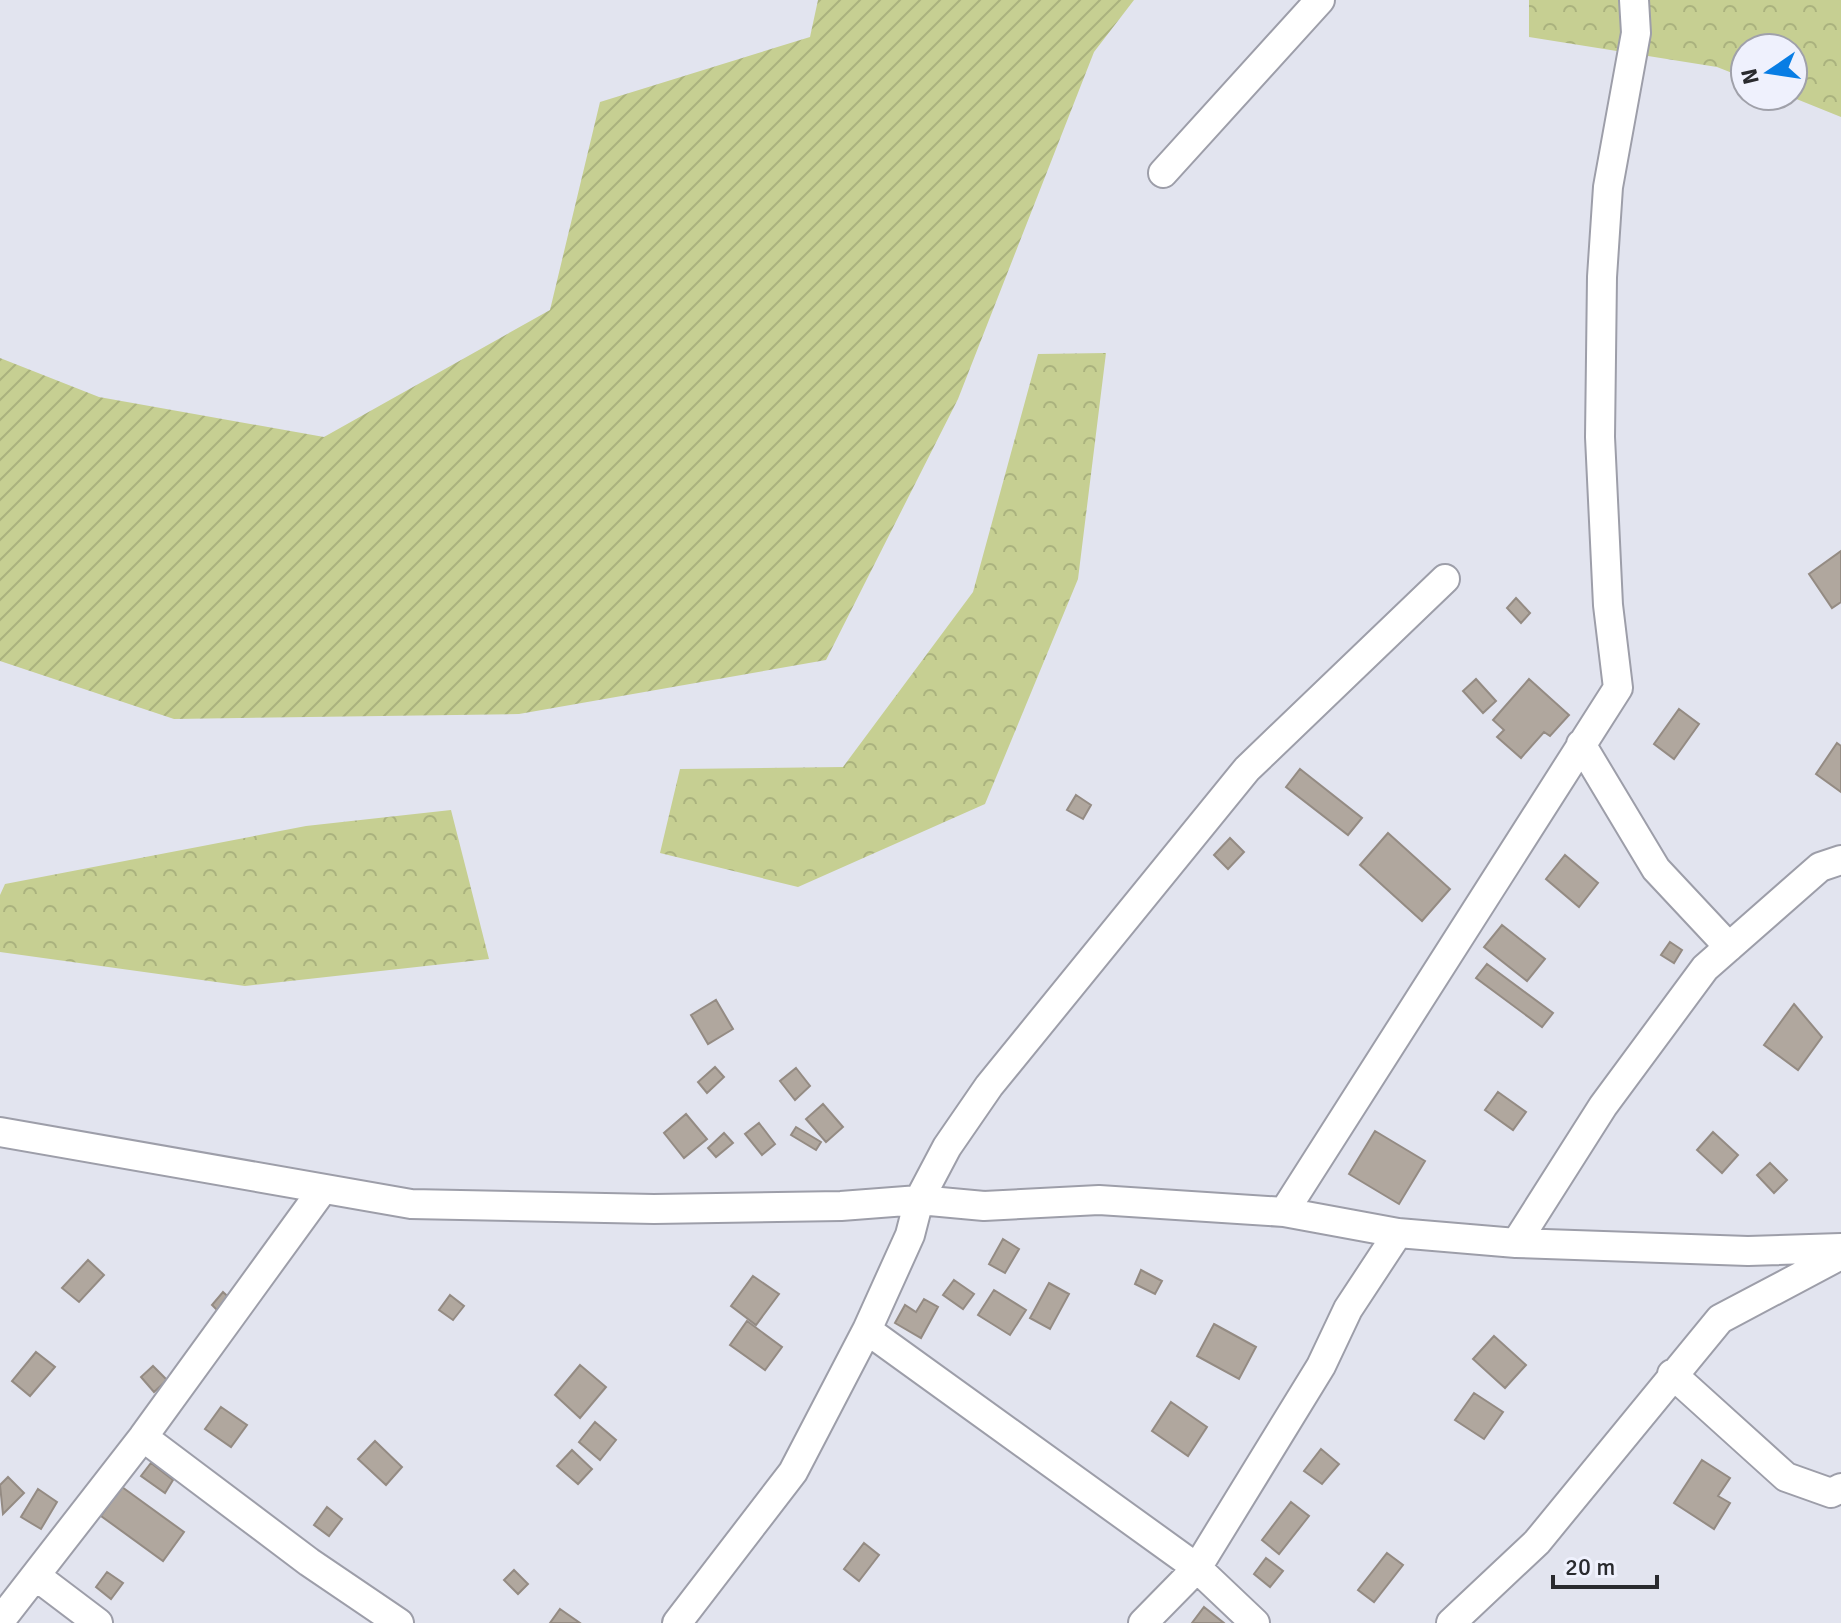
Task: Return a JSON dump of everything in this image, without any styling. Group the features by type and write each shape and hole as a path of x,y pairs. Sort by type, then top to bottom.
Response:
{"street":[{"path":"1163,173 1320,0"},
{"path":"1284,1212 1618,688 1608,605 1600,437 1602,277 1608,187 1636,33 1634,0"},
{"path":"677,1623 793,1472 867,1330 910,1235 919,1200 947,1147 989,1086 1247,769 1445,579"},
{"path":"1581,744 1656,869 1729,947"},
{"path":"1516,1243 1603,1106 1705,968 1820,867 1841,860"},
{"path":"0,1132 411,1204 557,1209 825,1206 919,1200 984,1206 1099,1200 1284,1212 1398,1233 1516,1243 1748,1251 1841,1248"},
{"path":"0,1621 143,1437 323,1189"},
{"path":"1143,1623 1197,1568 1321,1366 1348,1309 1398,1233"},
{"path":"1451,1623 1537,1542 1720,1319 1841,1255"},
{"path":"867,1330 1197,1568 1255,1623"},
{"path":"1672,1374 1786,1477 1831,1493 1841,1488"},
{"path":"143,1437 309,1562 399,1623"},
{"path":"36,1576 98,1623"}],"green space":[{"path":"818,0 1134,0 1094,52 958,399 826,660 519,714 174,719 0,661 0,358 99,397 324,437 550,310 600,102 810,37"},
{"path":"1529,0 1841,0 1841,117 1809,104 1809,32 1729,32 1729,72 1717,67 1529,37"},
{"path":"1106,353 1078,579 985,804 798,887 660,853 680,769 843,767 973,592 1038,354"},
{"path":"451,810 489,959 245,986 0,952 0,895 5,884 306,826"}],"building":[{"path":"1841,551 1841,602 1832,608 1809,574"},
{"path":"1516,598 1530,613 1521,623 1507,608"},
{"path":"1476,679 1496,701 1483,713 1463,691"},
{"path":"1529,679 1569,715 1550,736 1544,732 1521,758 1497,737 1504,730 1493,720"},
{"path":"1679,709 1699,724 1674,759 1654,744"},
{"path":"1837,743 1841,746 1841,792 1816,774"},
{"path":"1300,769 1362,818 1348,835 1286,787"},
{"path":"1076,795 1091,805 1083,819 1067,810"},
{"path":"1388,833 1450,889 1422,921 1360,865"},
{"path":"1230,838 1244,852 1228,869 1214,855"},
{"path":"1565,855 1598,883 1579,907 1546,879"},
{"path":"1502,925 1545,959 1527,981 1484,947"},
{"path":"1670,942 1682,950 1674,963 1661,955"},
{"path":"1487,964 1553,1013 1542,1027 1476,978"},
{"path":"716,1000 733,1029 708,1044 691,1015"},
{"path":"1794,1004 1822,1037 1798,1070 1764,1045"},
{"path":"715,1067 724,1077 707,1093 698,1082"},
{"path":"796,1068 810,1086 795,1100 780,1081"},
{"path":"1498,1092 1526,1112 1513,1130 1485,1110"},
{"path":"823,1104 843,1127 826,1142 806,1119"},
{"path":"686,1114 707,1139 684,1158 664,1133"},
{"path":"759,1123 775,1144 762,1155 745,1134"},
{"path":"796,1127 821,1142 816,1150 791,1135"},
{"path":"1375,1131 1425,1161 1399,1204 1349,1174"},
{"path":"1713,1132 1738,1155 1722,1173 1697,1150"},
{"path":"724,1133 733,1143 716,1157 708,1148"},
{"path":"1770,1163 1787,1180 1774,1193 1757,1175"},
{"path":"1003,1239 1019,1249 1005,1273 989,1264"},
{"path":"88,1260 104,1275 79,1302 62,1288"},
{"path":"1141,1270 1162,1281 1155,1294 1135,1284"},
{"path":"753,1276 779,1294 756,1325 731,1306"},
{"path":"954,1280 974,1294 963,1309 943,1295"},
{"path":"1049,1283 1069,1294 1050,1329 1030,1318"},
{"path":"994,1290 1026,1310 1010,1335 978,1315"},
{"path":"223,1292 235,1303 223,1316 212,1305"},
{"path":"450,1295 464,1306 453,1320 439,1310"},
{"path":"924,1299 938,1307 921,1338 895,1323 905,1305 916,1312"},
{"path":"747,1321 782,1347 765,1370 730,1345"},
{"path":"1214,1324 1256,1347 1239,1379 1197,1356"},
{"path":"1494,1336 1526,1365 1505,1388 1473,1359"},
{"path":"36,1352 55,1367 30,1396 12,1381"},
{"path":"580,1365 606,1387 580,1418 555,1395"},
{"path":"153,1366 167,1380 154,1392 141,1377"},
{"path":"1474,1393 1503,1412 1484,1439 1455,1420"},
{"path":"1171,1402 1207,1427 1188,1456 1152,1431"},
{"path":"221,1407 247,1425 231,1447 205,1429"},
{"path":"595,1422 616,1440 600,1460 579,1442"},
{"path":"375,1441 402,1467 386,1485 358,1459"},
{"path":"1321,1449 1339,1464 1322,1484 1304,1471"},
{"path":"572,1450 592,1469 578,1484 557,1466"},
{"path":"1702,1460 1730,1478 1718,1496 1730,1503 1714,1529 1674,1503"},
{"path":"151,1463 173,1480 165,1493 141,1476"},
{"path":"8,1477 24,1493 3,1514 0,1485"},
{"path":"122,1487 184,1532 163,1561 101,1516"},
{"path":"38,1489 57,1502 41,1529 21,1517"},
{"path":"1291,1502 1309,1516 1279,1554 1262,1540"},
{"path":"327,1507 342,1519 329,1536 314,1525"},
{"path":"864,1543 879,1555 859,1581 844,1569"},
{"path":"1387,1553 1403,1565 1374,1602 1358,1590"},
{"path":"1266,1558 1283,1571 1270,1587 1254,1574"},
{"path":"514,1570 528,1584 518,1594 504,1580"},
{"path":"107,1572 123,1583 111,1599 96,1587"},
{"path":"1204,1607 1224,1623 1192,1623"},
{"path":"560,1609 580,1623 550,1623"}]}
